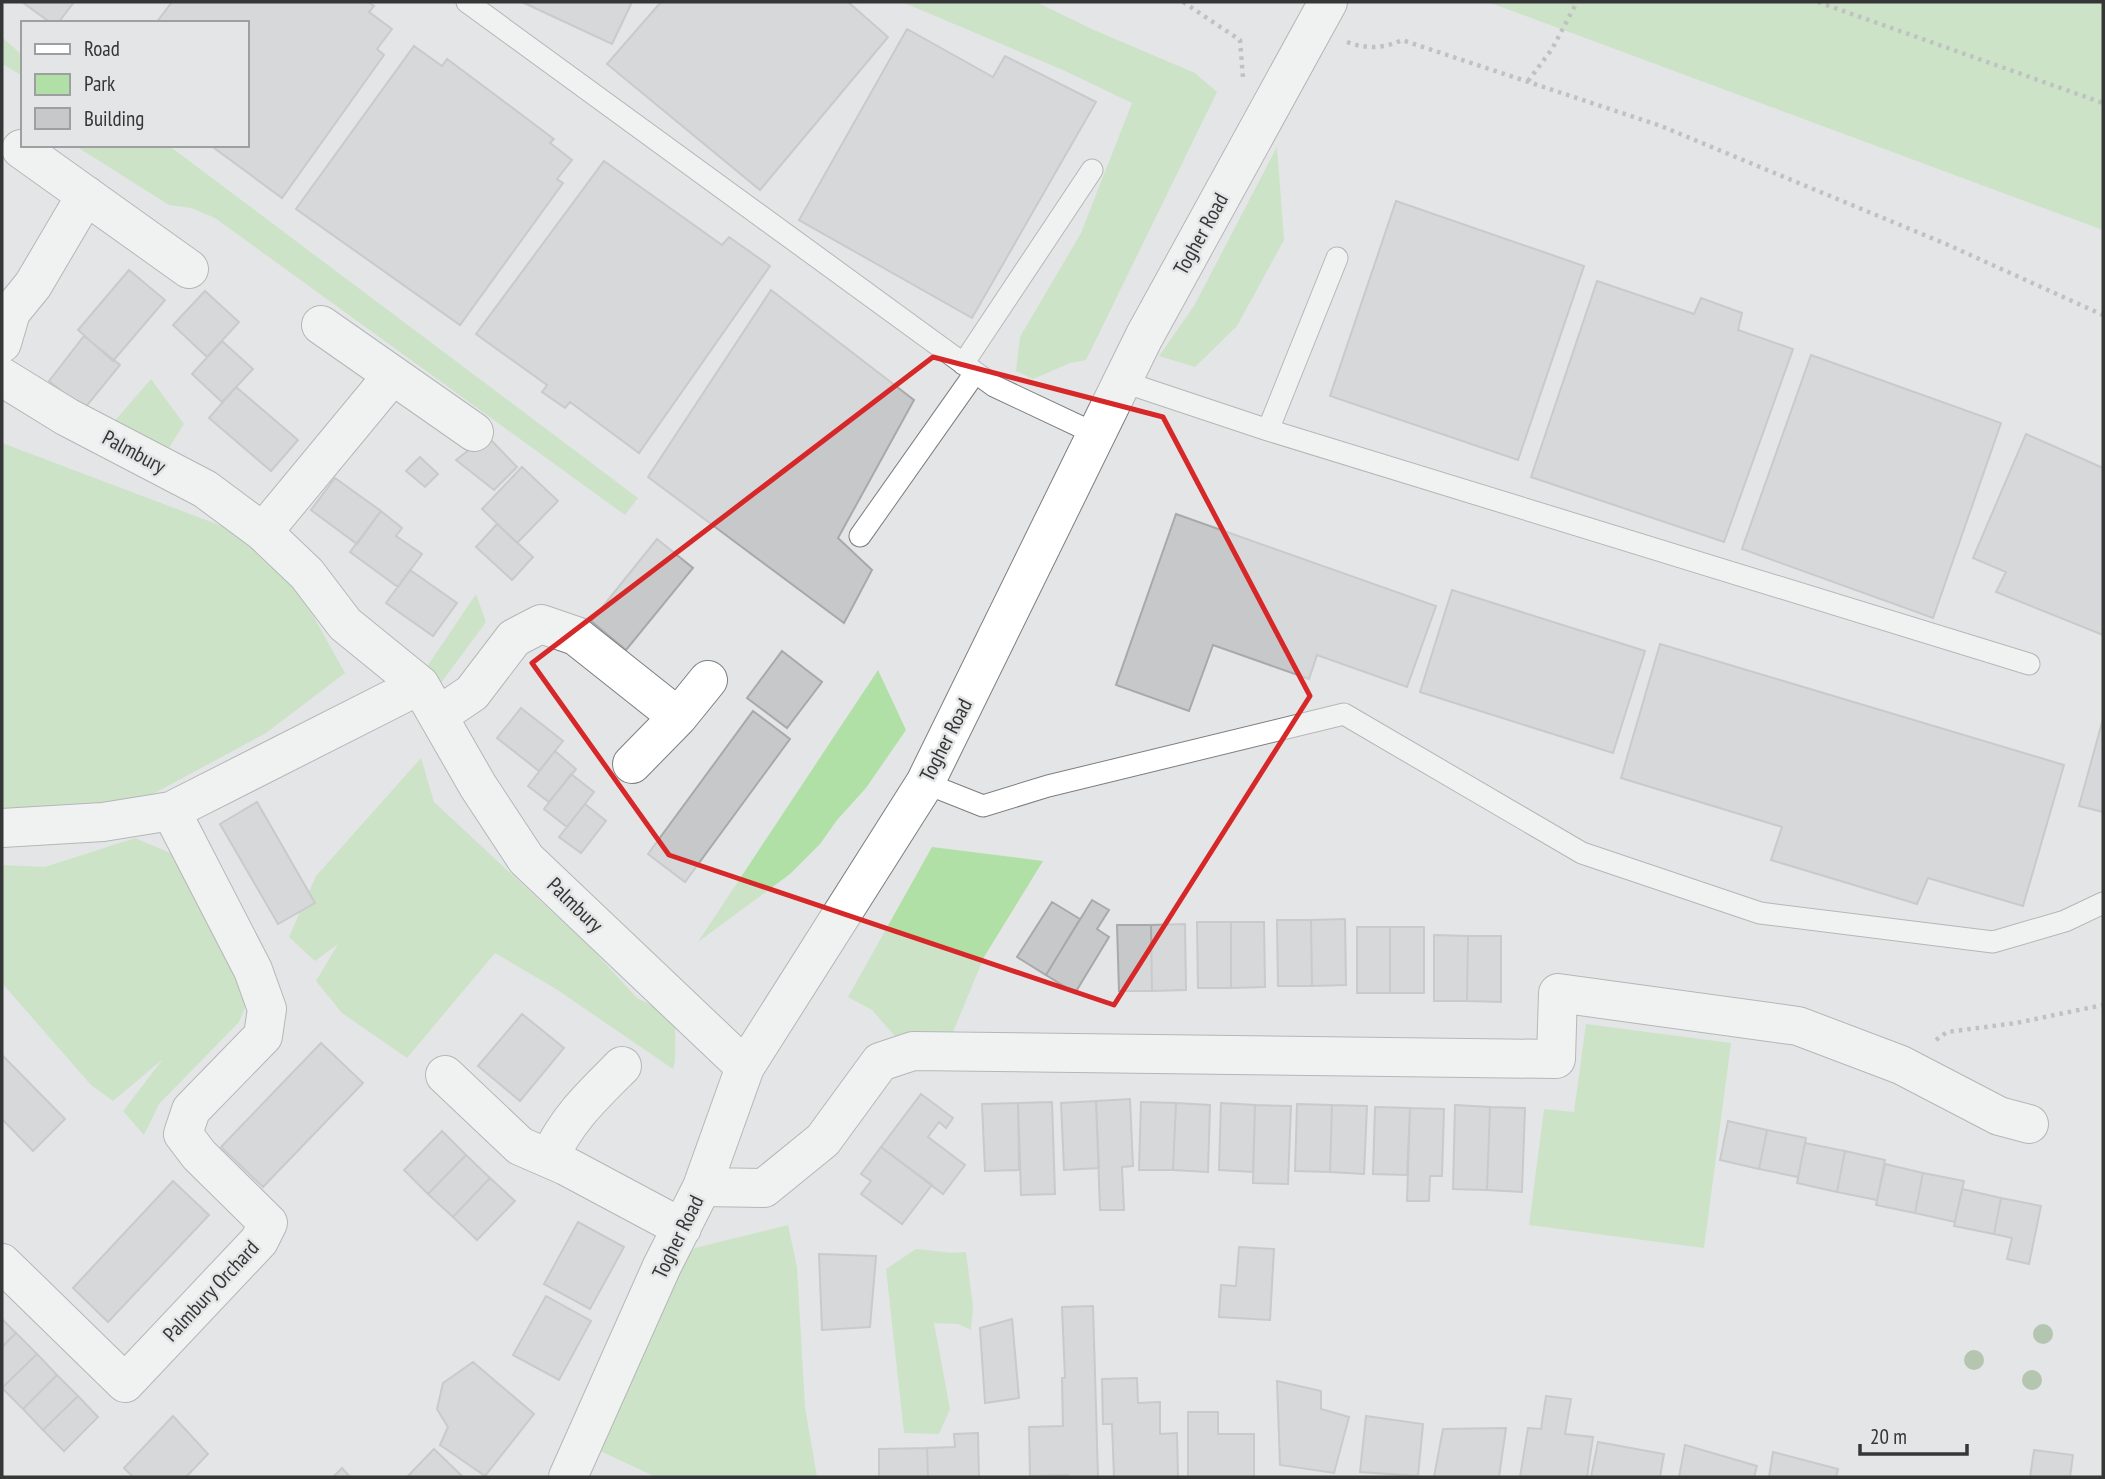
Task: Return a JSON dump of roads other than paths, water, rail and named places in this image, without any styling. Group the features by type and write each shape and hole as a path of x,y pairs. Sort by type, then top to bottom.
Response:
{"street":[{"name":"Togher Road","path":"568,1477 702,1187 746,1067 925,783 1144,337 1328,2"},
{"path":"21,149 188,269"},
{"path":"2,343 11,312 33,285 86,195"},
{"path":"321,325 474,432"},
{"path":"263,532 392,376"},
{"name":"Palmbury","path":"2,377 67,417 205,489 263,532 307,574 345,624 429,701 478,786 526,859 746,1067"},
{"path":"2,828 103,822 172,811 429,701 472,694 514,638 541,624 576,636 678,717"},
{"path":"632,764 678,717 708,680"},
{"name":"Palmbury Orchard","path":"2,1263 125,1383 259,1241 268,1223 199,1155 183,1134 191,1110 263,1036 267,1009 253,970 172,811"},
{"path":"702,1187 764,1188 823,1140 880,1062 913,1051 1556,1059 1558,993 1798,1026 1901,1065 1999,1116 2029,1124"},
{"path":"549,1158 561,1133 582,1105 622,1066"},
{"path":"445,1075 520,1146 549,1158 682,1227"}],"lane":[{"path":"467,2 993,386 1098,435"},
{"path":"860,537 1092,170"},
{"path":"1268,430 1337,258"},
{"path":"1124,382 1268,430 2029,664"},
{"path":"925,783 984,806 1048,786 1344,714 1582,853 1760,913 1993,942 2065,921 2103,903"}]}
